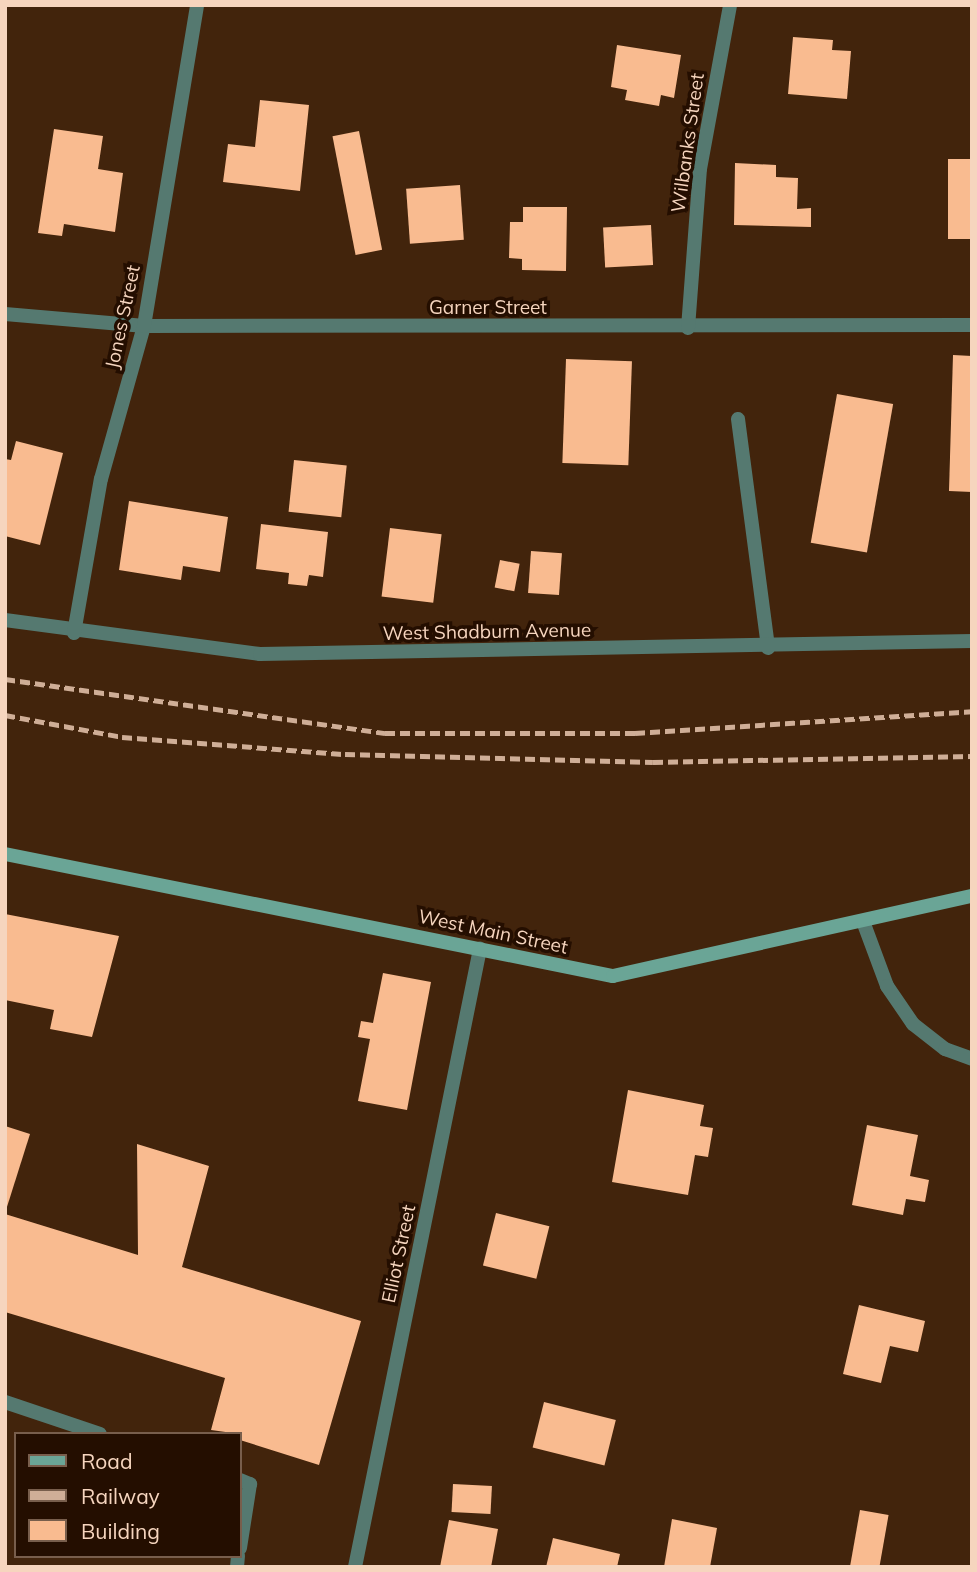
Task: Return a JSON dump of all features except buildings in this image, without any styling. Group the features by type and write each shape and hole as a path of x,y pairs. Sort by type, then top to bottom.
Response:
{"street":[{"name":"Jones Street","path":"74,633 101,479 144,326 197,5"},
{"name":"Wilbanks Street","path":"688,328 700,169 730,5"},
{"name":"Garner Street","path":"5,314 144,326 688,328 972,324"},
{"path":"738,419 768,648"},
{"name":"West Shadburn Avenue","path":"5,621 74,633 260,654 768,648 972,641"},
{"name":"West Main Street","path":"5,853 613,976 864,924 972,896"},
{"path":"864,924 887,986 914,1024 945,1049 972,1059"},
{"name":"Elliot Street","path":"355,1567 480,949"},
{"path":"5,1402 94,1432"},
{"path":"242,1481 250,1484 242,1535"}],"railway":[{"path":"5,679 385,733 635,733 972,711"},
{"path":"5,715 122,737 345,754 653,762 972,756"}]}
